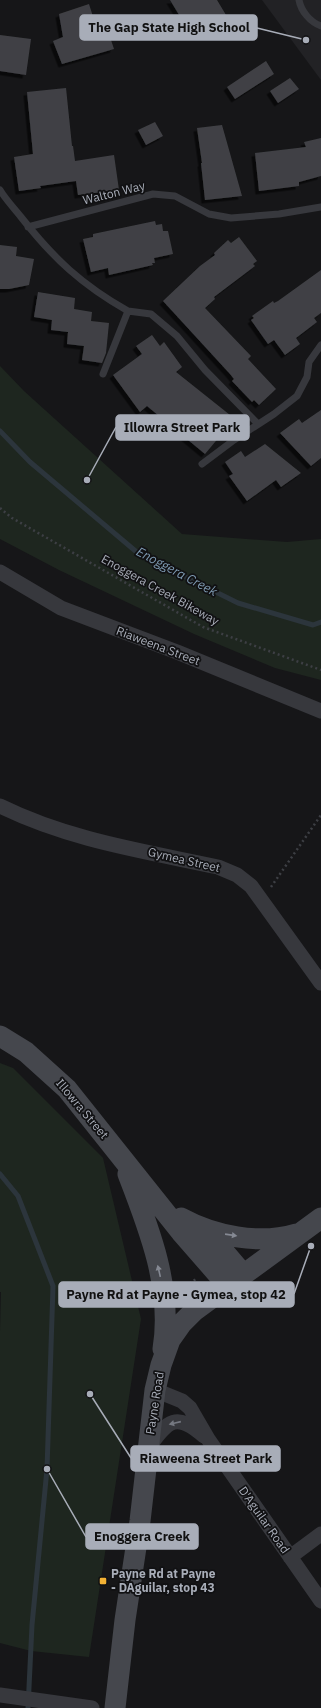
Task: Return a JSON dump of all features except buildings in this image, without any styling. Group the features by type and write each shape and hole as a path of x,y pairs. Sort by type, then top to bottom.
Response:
{"street":[{"name":"Riaweena Street","path":"0,572 61,608 177,652 321,711"},
{"name":"Gymea Street","path":"0,806 26,818 86,839 218,867 238,875 251,886 262,900 321,983"},
{"name":"Illowra Street","path":"0,1036 26,1052 67,1089 181,1232 236,1280"},
{"path":"119,1154 154,1248 161,1279 166,1323 161,1365"},
{"name":"Illowra Street","path":"151,1194 226,1254 236,1280"},
{"path":"181,1218 205,1229 245,1237 283,1238 302,1232"},
{"name":"Payne Road","path":"115,1708 155,1390 161,1365 170,1340 182,1323 194,1311 321,1218"},
{"name":"D'Aguilar Road","path":"155,1390 182,1401 190,1408 208,1439 321,1601"},
{"name":"D'Aguilar Road","path":"148,1449 166,1426 176,1422 185,1422 190,1424 208,1439"},
{"path":"290,1557 321,1534"},
{"path":"2,1695 92,1708"}],"lane":[{"path":"298,0 302,11 312,21 321,26"},
{"path":"0,190 28,227 71,273 100,295 128,311 151,314 177,336 206,370 258,424"},
{"name":"Walton Way","path":"28,227 153,194 175,196 209,214 231,218 279,214 321,207"},
{"path":"103,374 128,311"},
{"path":"202,464 234,440 274,414 297,396 307,377 309,362 321,345"}],"path":[{"name":"Enoggera Creek Bikeway","path":"0,508 12,518 202,626 321,670"},
{"path":"262,900 321,815"},
{"path":"178,1293 200,1275"}],"shaded area":[{"path":"262,0 321,0 321,80"},
{"path":"0,366 24,391 182,534 287,542 321,539 321,680 275,668 194,634 59,570 0,539"},
{"path":"0,1063 13,1068 103,1158 141,1319 89,1657 31,1651 0,1643"}],"waterway":[{"name":"Enoggera Creek","path":"0,431 30,462 139,554 238,603 313,625 321,622"},
{"name":"Enoggera Creek","path":"0,1174 18,1196 53,1286 47,1469 32,1625 28,1708"}],"place":[{"name":"The Gap State High School","path":"306,40"},
{"name":"Illowra Street Park","path":"87,480"},
{"name":"Payne Rd at Payne - Gymea, stop 42","path":"311,1246"},
{"name":"Riaweena Street Park","path":"90,1394"},
{"name":"Enoggera Creek","path":"47,1469"},
{"name":"Payne Rd at Payne - DAguilar, stop 43","path":"103,1581"}]}
